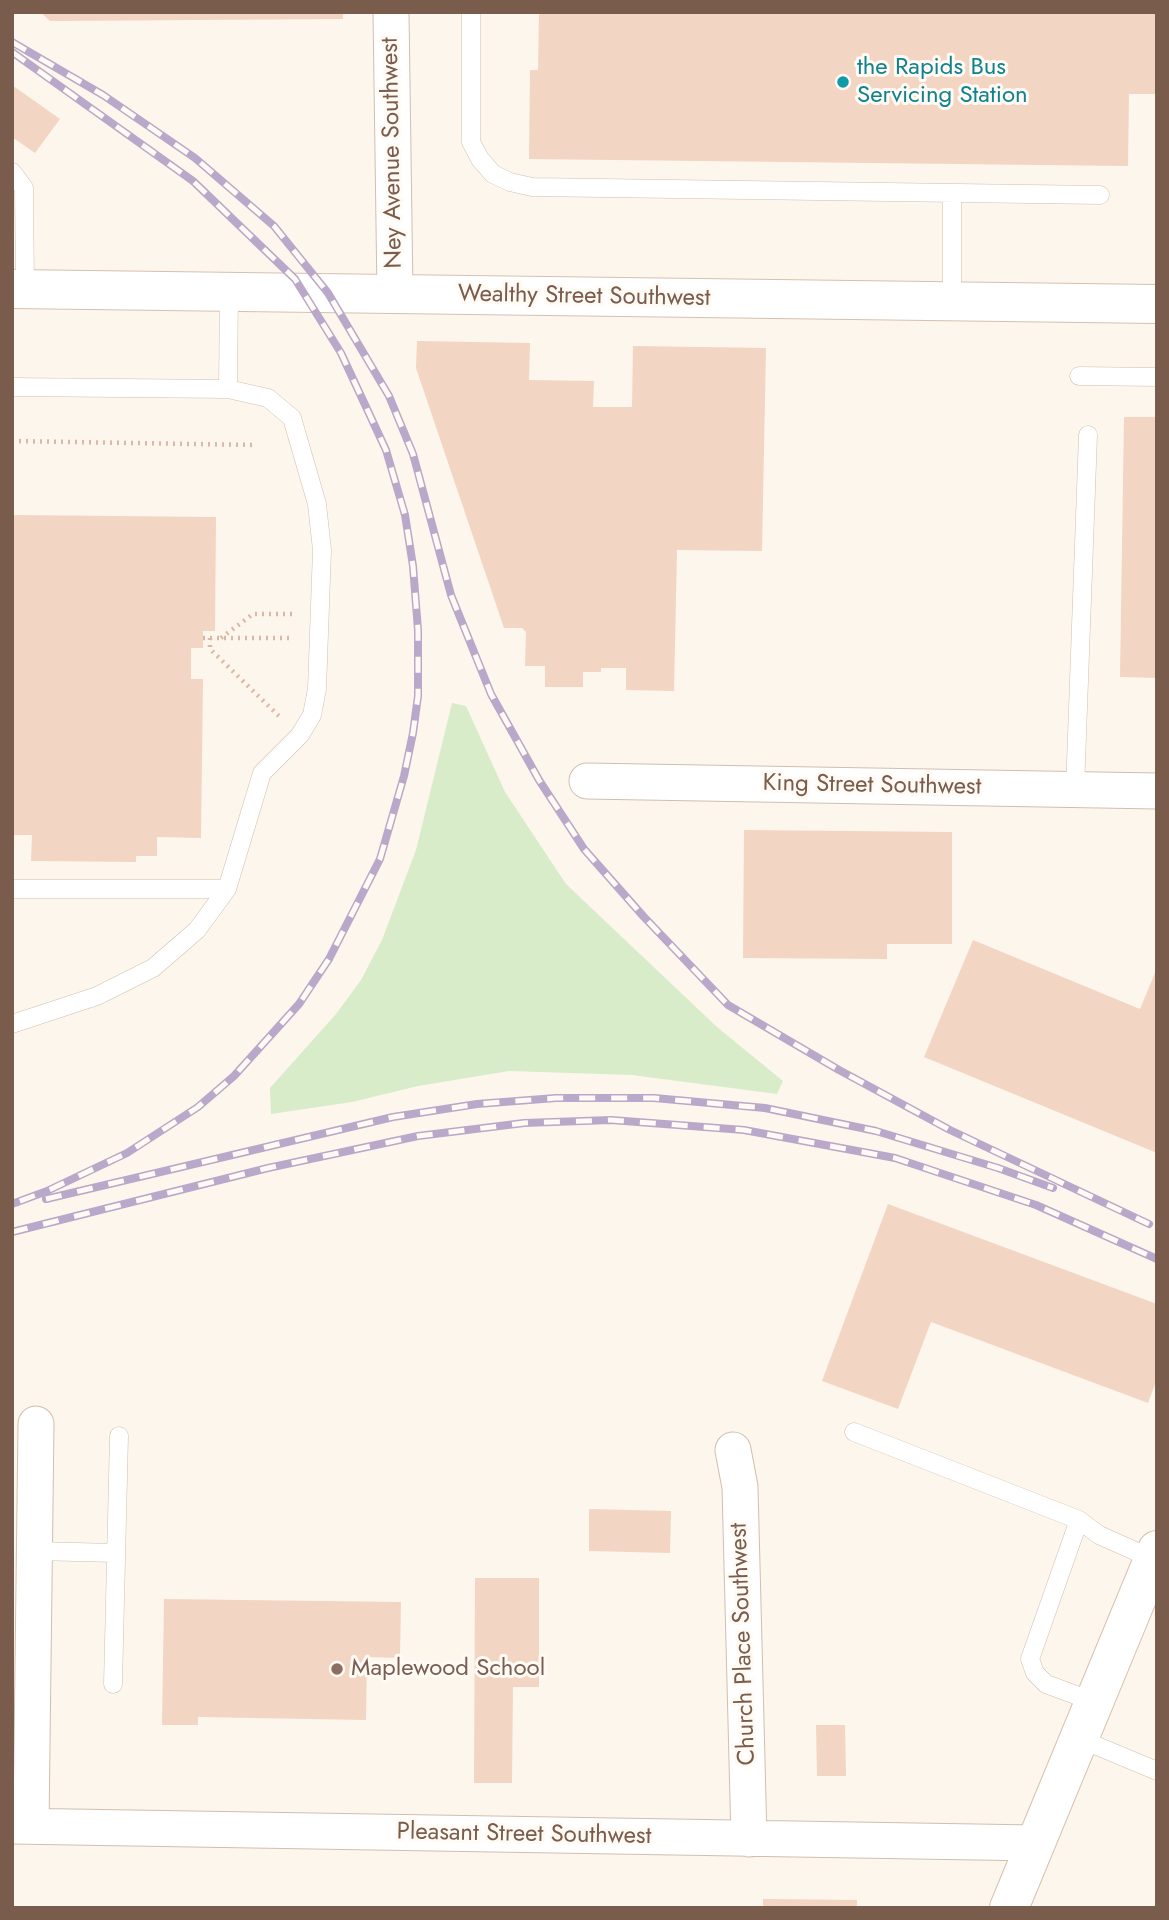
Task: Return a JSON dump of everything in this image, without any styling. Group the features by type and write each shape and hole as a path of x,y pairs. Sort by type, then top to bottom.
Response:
{"main road":[{"name":"Wealthy Street Southwest","path":"19,289 1157,304"},
{"path":"1009,1908 1092,1701 1155,1555"}],"street":[{"name":"Ney Avenue Southwest","path":"391,12 396,294"},
{"name":"King Street Southwest","path":"587,781 1157,791"},
{"path":"22,1826 35,1552 36,1424"},
{"name":"Church Place Southwest","path":"733,1450 740,1487 749,1839"},
{"name":"Pleasant Street Southwest","path":"22,1826 1036,1843"}],"lane":[{"path":"471,12 471,142 480,159 494,174 510,182 532,187 1100,195"},
{"path":"12,172 24,188 19,289"},
{"path":"951,194 951,302"},
{"path":"228,390 229,291"},
{"path":"1079,376 1157,377"},
{"path":"12,387 228,390 268,398 292,418 317,504 322,550 320,638 312,715 300,735 262,773 227,889 197,930 153,968 97,996 12,1024"},
{"path":"1075,790 1088,435"},
{"path":"12,889 227,889"},
{"path":"853,1432 1079,1520 1099,1535 1155,1555"},
{"path":"113,1684 119,1436"},
{"path":"1079,1520 1030,1659 1035,1673 1046,1684 1092,1701"},
{"path":"35,1552 116,1553"},
{"path":"1077,1738 1157,1771"}],"path":[{"path":"12,441 254,444"},
{"path":"220,638 253,614 321,613"},
{"path":"203,638 320,638"},
{"path":"210,638 210,649 300,735"}],"green space":[{"path":"452,703 466,706 505,792 566,884 717,1027 783,1081 777,1094 632,1075 509,1071 418,1086 352,1102 271,1114 270,1088 336,1014 361,980 382,940 416,850"}],"building":[{"path":"40,12 343,12 343,19 50,21"},
{"name":"the Rapids Bus Servicing Station","path":"539,12 1157,12 1157,94 1129,94 1128,166 529,159 530,70 538,70"},
{"path":"12,85 60,119 35,153 12,137"},
{"path":"417,341 530,343 529,380 594,381 593,407 632,407 633,346 766,348 762,551 677,550 674,691 626,690 626,668 601,668 601,672 583,672 583,687 545,687 545,666 525,666 526,632 522,628 504,628 416,368"},
{"path":"1124,417 1157,417 1157,678 1120,677"},
{"path":"12,515 216,517 215,631 203,631 203,648 191,648 191,679 203,679 201,838 157,837 157,856 136,856 136,862 31,861 32,835 12,835"},
{"path":"744,830 952,832 952,944 887,944 887,959 743,958"},
{"path":"973,940 1140,1009 1157,968 1157,1153 924,1057"},
{"path":"888,1204 1157,1304 1157,1379 1148,1403 931,1322 898,1409 822,1381"},
{"path":"589,1509 671,1511 670,1553 589,1551"},
{"path":"475,1578 539,1578 539,1687 513,1687 512,1783 474,1783"},
{"path":"164,1599 401,1602 400,1658 367,1657 366,1720 198,1717 198,1725 162,1725"},
{"path":"816,1725 845,1725 846,1776 817,1776"},
{"path":"763,1899 857,1900 857,1908 763,1908"}],"railway":[{"path":"12,42 103,95 195,158 274,226 328,293 389,396 413,454 451,595 491,694 539,780 584,849 728,1005 839,1070 950,1130 1149,1224"},
{"path":"12,52 193,181 295,279 341,353 386,450 405,515 413,566 418,630 418,696 413,733 404,776 380,859 329,959 299,1004 234,1076 198,1107 127,1153 47,1191 12,1204"},
{"path":"46,1199 393,1117 477,1104 556,1098 654,1098 765,1108 876,1131 998,1168 1053,1188"},
{"path":"12,1232 268,1168 418,1136 524,1123 611,1120 744,1130 895,1158 1036,1205 1157,1259"}],"place":[{"name":"the Rapids Bus Servicing Station","path":"843,82"},
{"name":"Maplewood School","path":"337,1669"}]}
